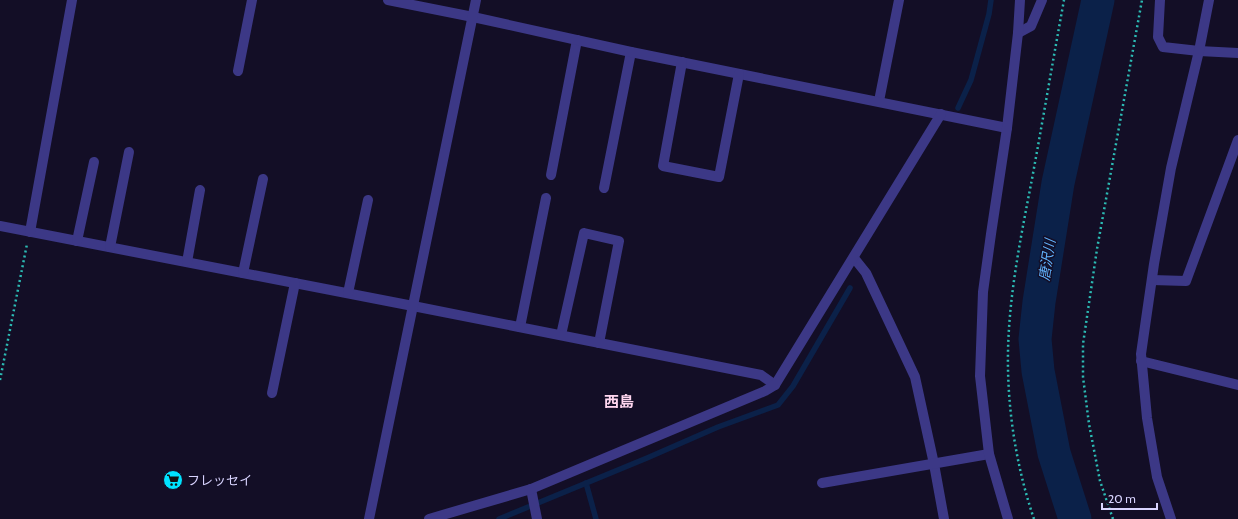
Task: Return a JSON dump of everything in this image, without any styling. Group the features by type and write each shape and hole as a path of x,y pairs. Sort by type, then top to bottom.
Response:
{"street":[{"path":"30,232 72,0"},
{"path":"238,71 252,0"},
{"path":"388,0 473,16 630,52 1007,128"},
{"path":"369,519 476,0"},
{"path":"879,101 899,0"},
{"path":"1008,519 989,454 980,376 981,328 983,292 990,234 1007,128 1018,32 1020,0"},
{"path":"1018,32 1031,26 1042,0"},
{"path":"1160,0 1158,37 1162,47 1238,53"},
{"path":"1171,519 1157,476 1147,418 1141,361 1144,328 1171,168 1199,51 1209,0"},
{"path":"551,175 577,40"},
{"path":"604,188 630,52"},
{"path":"682,62 663,166 670,168 720,177 739,74"},
{"path":"429,519 531,489 765,391 776,385 941,114"},
{"path":"1152,280 1186,281 1238,140"},
{"path":"110,247 129,152"},
{"path":"77,241 94,162"},
{"path":"243,273 264,179"},
{"path":"187,262 200,190"},
{"path":"520,327 546,198"},
{"path":"348,293 368,200"},
{"path":"0,226 761,375 776,385"},
{"path":"561,335 584,233 619,241 599,343"},
{"path":"854,258 866,273 916,377 944,519"},
{"path":"272,393 295,283"},
{"path":"1141,361 1238,385"},
{"path":"822,483 989,454"},
{"path":"531,489 537,519"}],"path":[{"path":"1034,519 1022,478 1015,444 1009,387 1009,332 1019,251 1064,0"},
{"path":"1113,519 1100,481 1089,424 1083,377 1083,344 1097,249 1142,0"},
{"path":"0,380 30,232"}],"waterway":[{"path":"958,108 971,80 989,14 991,0"},
{"name":"唐沢川","path":"1075,519 1054,453 1038,371 1035,339 1039,302 1058,183 1098,0"},
{"path":"499,519 718,427 778,405 793,386 850,288"},
{"path":"586,483 596,519"}],"place":[{"name":"フレッセイ","path":"173,480"}],"district":[{"name":"西島","path":"619,402"}]}
